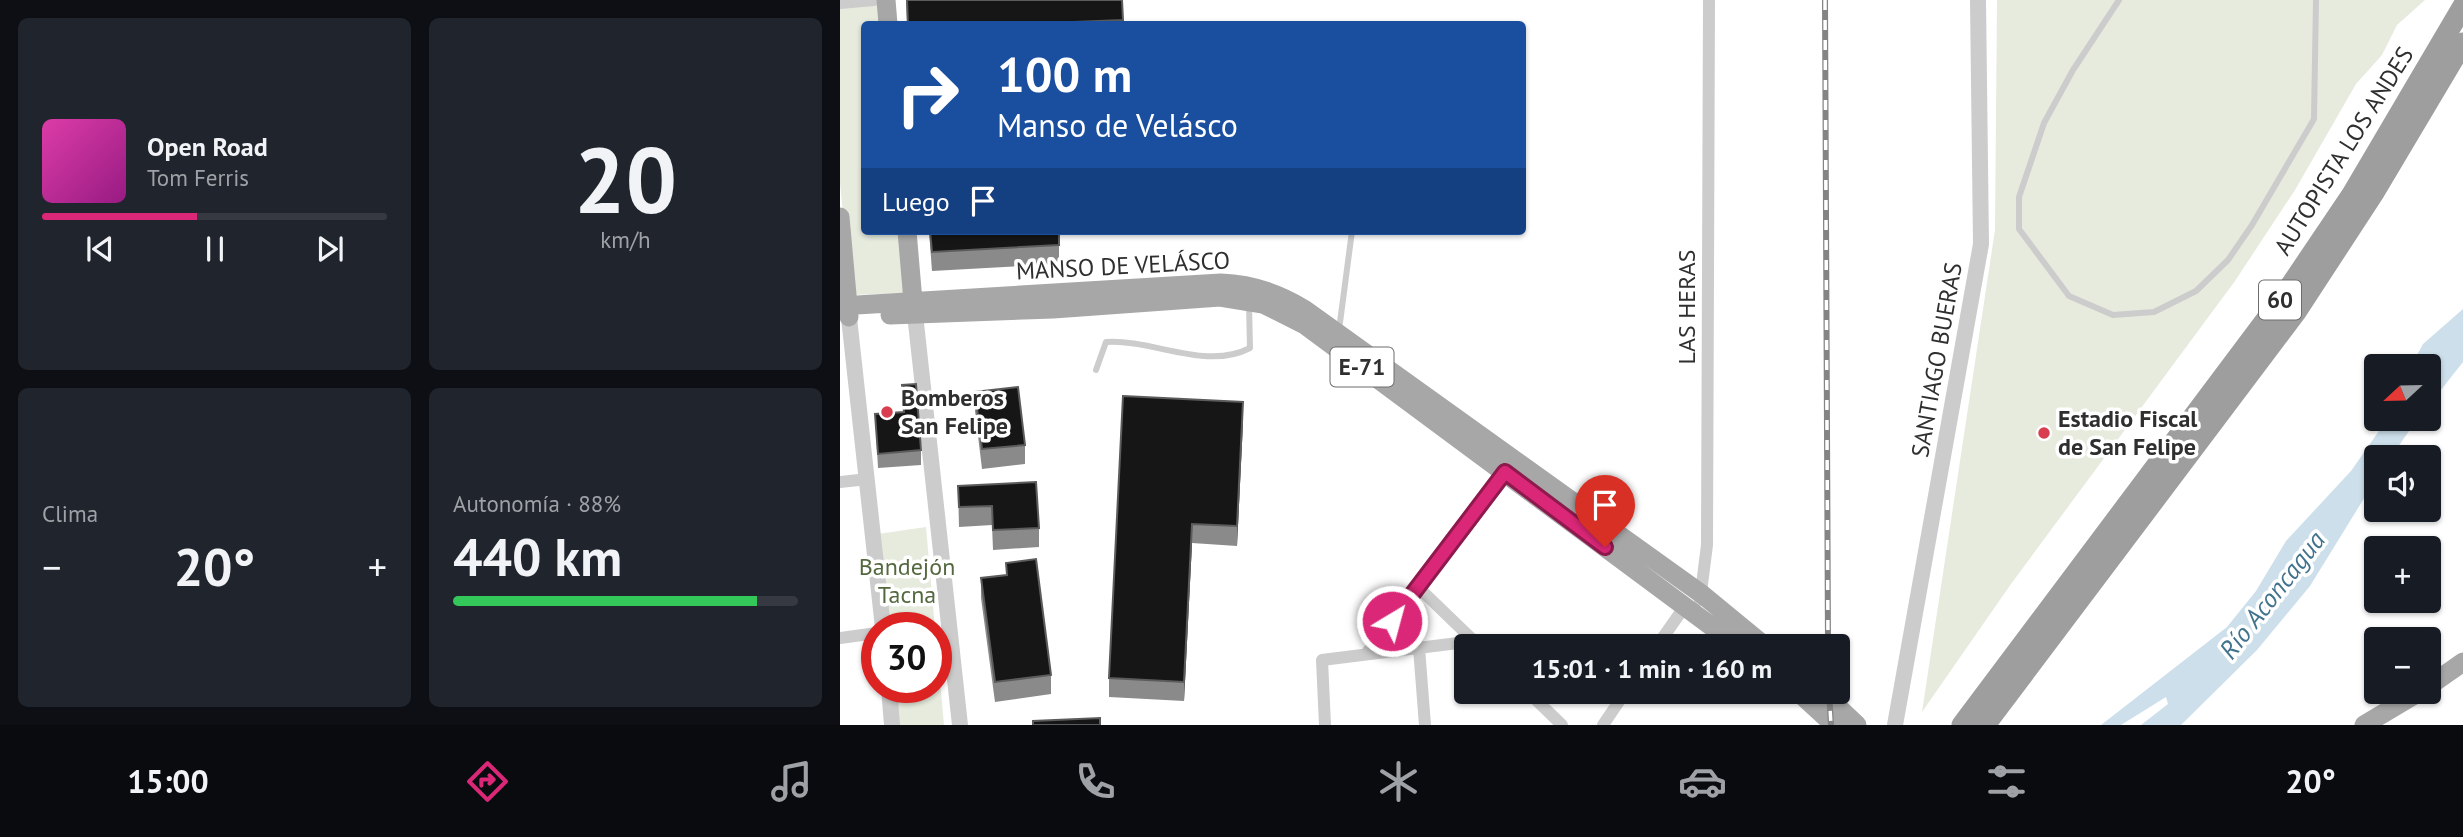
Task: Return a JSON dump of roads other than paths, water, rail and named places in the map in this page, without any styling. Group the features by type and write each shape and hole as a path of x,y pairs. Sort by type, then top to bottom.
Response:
{"highway":[{"name":"AUTOPISTA LOS ANDES","path":"1985,725 2009,678 2280,301 2363,177 2463,6"},
{"name":"AUTOPISTA LOS ANDES","path":"1962,725 2009,678 2296,312 2375,191 2463,43"}],"main road":[{"path":"886,0 888,21"},
{"path":"840,217 844,312"},
{"path":"907,235 914,307"},
{"name":"MANSO DE VELÁSCO","path":"914,307 1235,284 1263,289 1291,301 1338,334 1703,595 1750,634"},
{"name":"MANSO DE VELÁSCO","path":"914,307 1053,309 1206,298 1248,300 1278,310 1298,321 1505,472 1722,634"},
{"name":"E-71","path":"844,312 914,307"},
{"path":"2441,678 2463,662"},
{"path":"2364,725 2399,704"},
{"path":"1819,705 1834,725"},
{"path":"1819,705 1857,725"}],"street":[{"path":"840,3 874,0"},
{"name":"LAS HERAS","path":"1668,634 1703,595 1707,545 1709,0"},
{"name":"SANTIAGO BUERAS","path":"1895,725 1981,244 1978,0"},
{"path":"914,307 960,725"},
{"path":"844,312 868,479 881,612"},
{"path":"1366,654 1505,472"},
{"path":"840,482 868,479"},
{"path":"1418,587 1468,634"},
{"path":"840,638 861,635"},
{"path":"1325,725 1322,660 1454,645"},
{"path":"1419,648 1425,725"},
{"path":"890,703 892,725"},
{"path":"1540,704 1562,725"},
{"path":"1603,725 1617,704"}],"lane":[{"path":"2119,0 2073,70 2044,123 2019,197 2019,229 2069,296 2113,315 2154,313 2196,291 2228,260 2252,225 2314,119 2316,0"},
{"path":"1338,334 1351,235"},
{"path":"1096,370 1106,342 1126,341 1194,355 1235,356 1250,348 1248,300"}],"water":[{"path":"2463,309 2463,362 2441,390 2441,354 2418,354 2423,344"},
{"path":"2379,431 2409,431 2399,445 2369,445"},
{"name":"Río Aconcagua","path":"2364,452 2364,498 2310,586 2257,650 2181,725 2141,725 2168,704 2166,697 2121,725 2101,725 2227,627 2256,591 2286,541 2351,471"}],"railway":[{"path":"1825,0 1828,634"},
{"path":"1830,704 1831,725"}],"place":[{"name":"Bomberos San Felipe","path":"887,412"},
{"name":"Estadio Fiscal de San Felipe","path":"2044,433"}],"park label":[{"name":"Bandejón Tacna","path":"907,581"}]}
